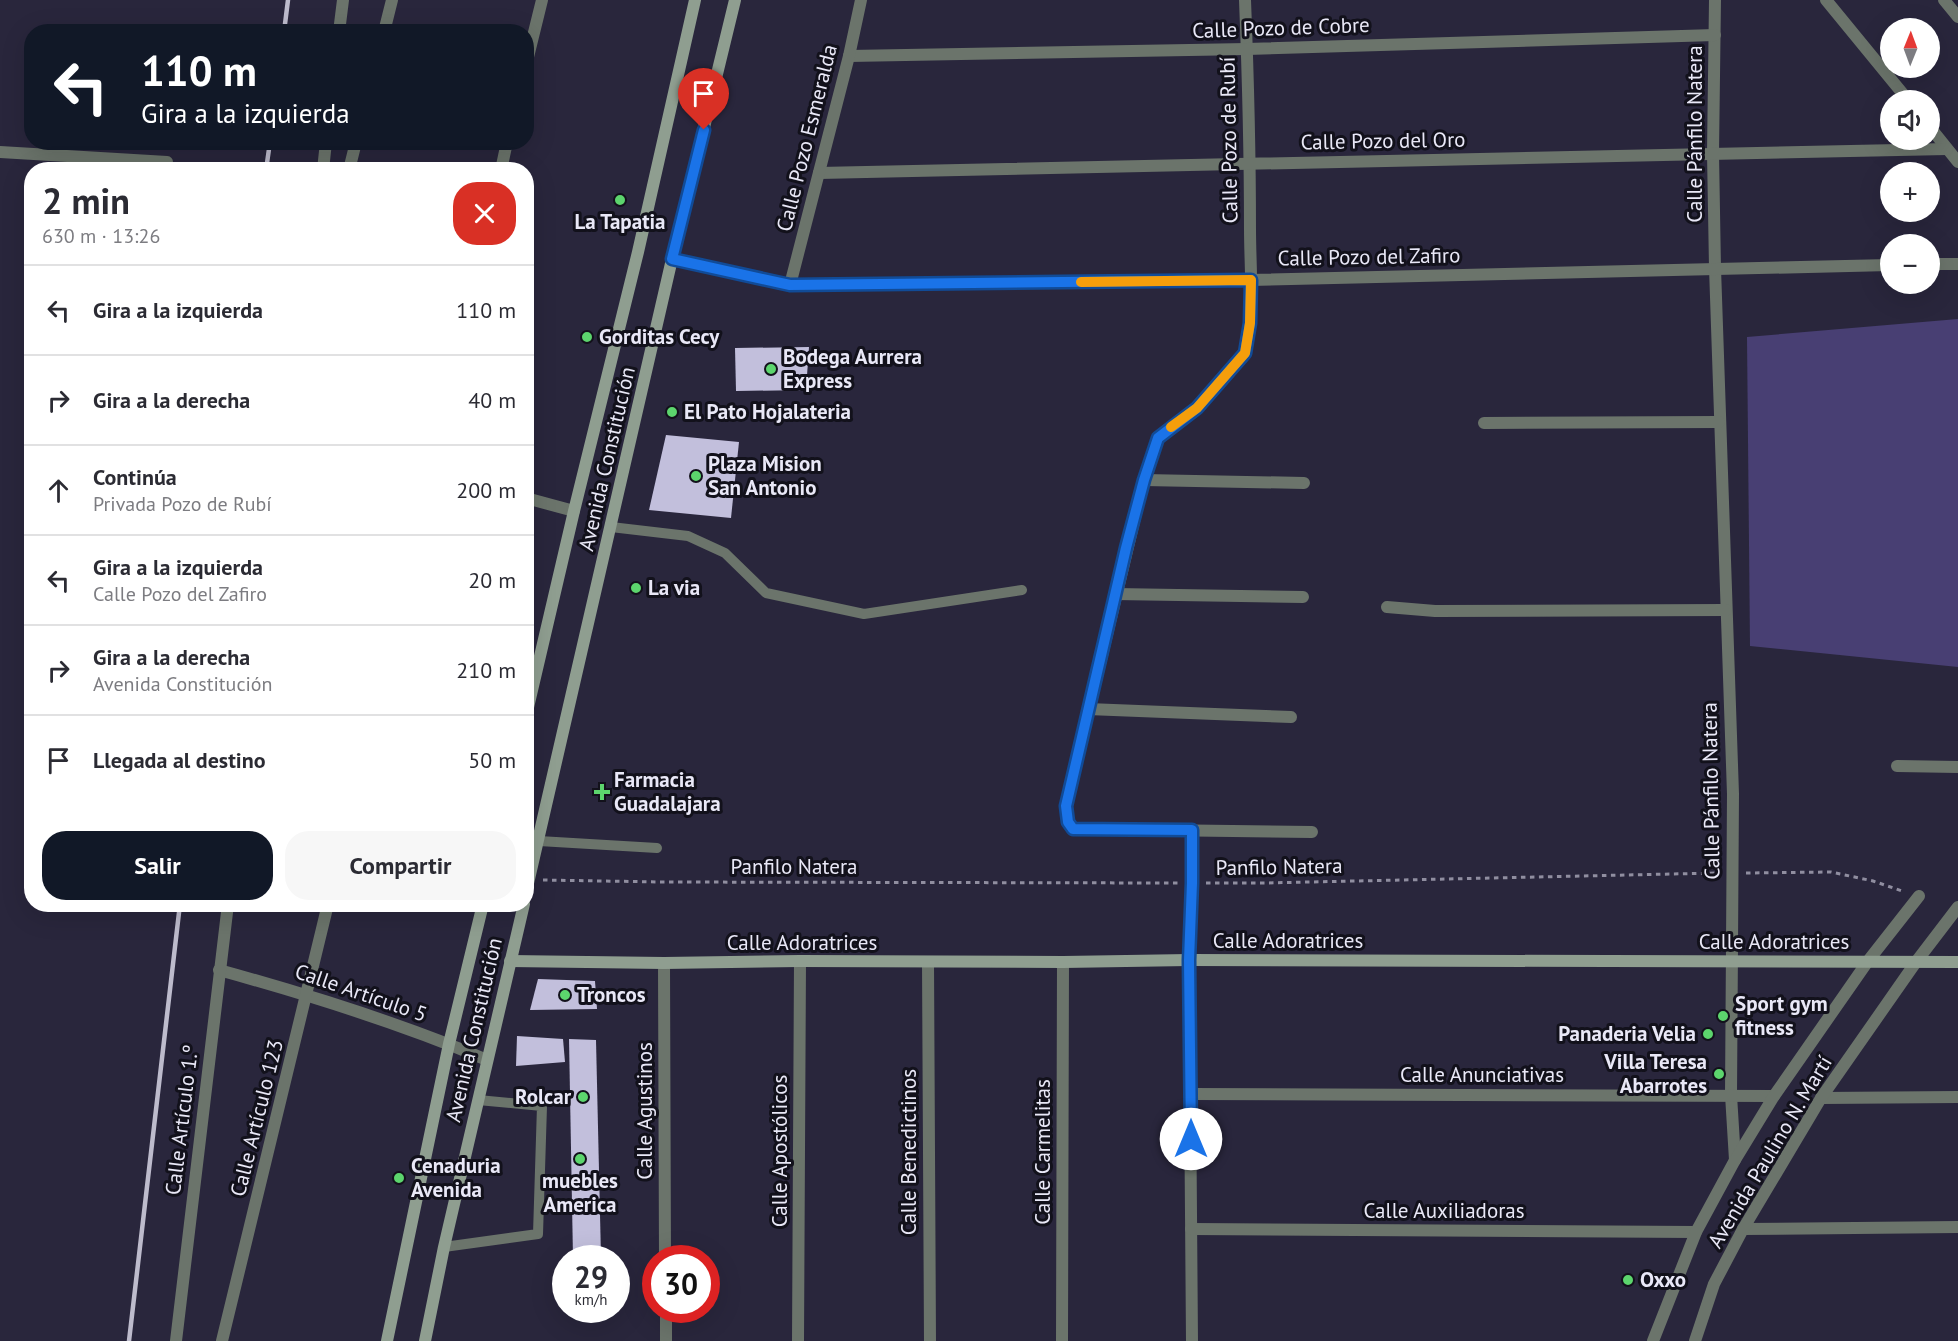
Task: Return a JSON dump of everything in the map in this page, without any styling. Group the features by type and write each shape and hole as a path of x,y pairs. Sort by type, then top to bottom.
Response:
{"main road":[{"name":"Avenida Constitución","path":"534,682 638,252 695,0"},
{"name":"Avenida Constitución","path":"534,861 672,259 734,0"},
{"name":"Avenida Constitución","path":"387,1341 449,1044 481,912"},
{"name":"Avenida Constitución","path":"425,1341 444,1246 522,912"},
{"name":"Calle Adoratrices","path":"510,961 664,963 1189,960 1958,962"}],"street":[{"path":"340,24 343,0"},
{"path":"386,24 392,0"},
{"path":"534,32 542,0"},
{"name":"Calle Pozo Esmeralda","path":"790,285 849,56 861,0"},
{"name":"Calle Pozo de Rubí","path":"1192,830 1073,829 1068,822 1066,806 1115,594 1144,480 1158,438 1197,408 1245,353 1250,323 1251,280 1245,0"},
{"name":"Calle Pánfilo Natera","path":"1715,0 1713,153 1715,268 1733,794 1731,1095 1734,1160"},
{"path":"1826,0 1900,90"},
{"path":"1944,0 1958,17"},
{"name":"Calle Pozo de Cobre","path":"849,56 1247,49 1715,34"},
{"path":"1940,140 1958,162"},
{"name":"Calle Pozo del Oro","path":"819,173 1947,149"},
{"path":"0,152 167,162"},
{"name":"Calle Pozo del Zafiro","path":"672,259 790,285 1251,280 1880,265"},
{"path":"1940,264 1958,264"},
{"path":"1484,423 1719,422"},
{"path":"1144,480 1304,483"},
{"path":"534,500 574,511"},
{"path":"1115,594 1303,597"},
{"path":"1387,607 1436,611 1726,610"},
{"path":"1088,709 1291,717"},
{"path":"1897,766 1958,767"},
{"path":"1192,1341 1189,960 1192,830 1312,832"},
{"name":"Avenida Paulino N. Martí","path":"1653,1341 1696,1232 1734,1160 1774,1096 1868,961 1918,896"},
{"name":"Avenida Paulino N. Martí","path":"1695,1341 1714,1284 1743,1228 1821,1098 1916,962 1958,907"},
{"name":"Calle Artículo 1.º","path":"176,1341 227,912"},
{"name":"Calle Artículo 123","path":"222,1341 326,912"},
{"name":"Calle Apostólicos","path":"798,1341 800,962"},
{"name":"Calle Benedictinos","path":"928,962 930,1341"},
{"name":"Calle Carmelitas","path":"1062,1341 1063,962"},
{"name":"Calle Agustinos","path":"664,963 665,1245"},
{"name":"Calle Artículo 5","path":"219,970 307,994 488,1060"},
{"name":"Calle Anunciativas","path":"1190,1094 1774,1096"},
{"path":"1821,1098 1958,1097"},
{"path":"1743,1228 1958,1227"},
{"name":"Calle Auxiliadoras","path":"1191,1229 1696,1232"},
{"path":"666,1323 666,1341"}],"lane":[{"path":"611,526 688,536 725,553 766,593 864,614 1022,590"},
{"path":"539,841 657,848"},
{"path":"444,1246 538,1234 542,1106 478,1100"}],"path":[{"name":"Panfilo Natera","path":"534,886 686,882 1265,883 1831,872 1918,896"}],"shaded area":[{"path":"1958,319 1958,667 1750,646 1747,337"}],"building":[{"name":"Bodega Aurrera Express","path":"809,347 806,390 736,391 735,348"},
{"name":"Plaza Mision San Antonio","path":"666,435 739,442 731,518 649,510"},
{"name":"Troncos","path":"538,979 595,981 597,1009 530,1010"},
{"path":"517,1036 563,1039 565,1062 516,1066"},
{"path":"569,1039 596,1040 601,1245 573,1245"}],"railway":[{"path":"285,24 288,0"},
{"path":"267,162 269,150"},
{"path":"129,1341 179,912"}],"slow traffic":[{"path":"1081,282 1251,280 1250,323 1245,353 1197,408 1171,427"}],"place":[{"name":"La Tapatia","path":"620,200"},
{"name":"Gorditas Cecy","path":"587,337"},
{"name":"Bodega Aurrera Express","path":"771,369"},
{"name":"El Pato Hojalateria","path":"672,412"},
{"name":"Plaza Mision San Antonio","path":"696,476"},
{"name":"La via","path":"636,588"},
{"name":"Farmacia Guadalajara","path":"602,792"},
{"name":"Troncos","path":"565,995"},
{"name":"Sport gym fitness","path":"1723,1016"},
{"name":"Panaderia Velia","path":"1708,1034"},
{"name":"Villa Teresa Abarrotes","path":"1719,1074"},
{"name":"Rolcar","path":"583,1097"},
{"name":"muebles America","path":"580,1159"},
{"name":"Cenaduria Avenida","path":"399,1178"},
{"name":"Oxxo","path":"1628,1280"}],"route":[{"path":"704,130 672,259 790,285 1251,280 1250,323 1245,353 1197,408 1158,438 1126,548 1066,806 1068,822 1073,829 1192,830 1189,960 1191,1139"}]}
